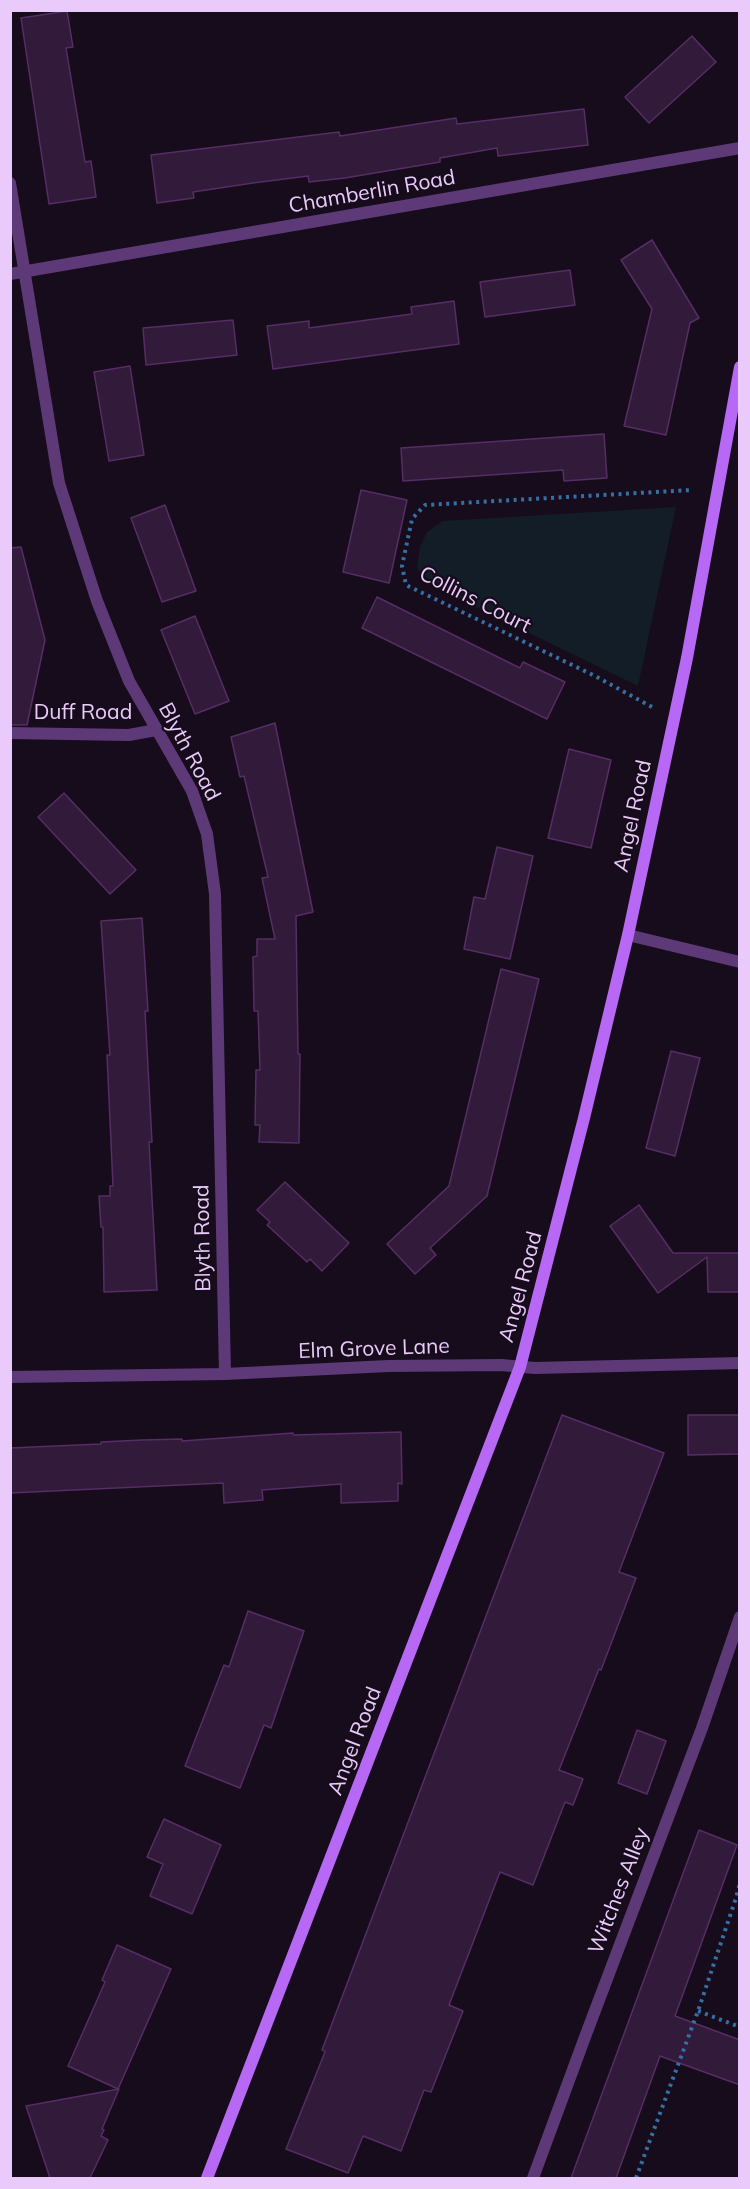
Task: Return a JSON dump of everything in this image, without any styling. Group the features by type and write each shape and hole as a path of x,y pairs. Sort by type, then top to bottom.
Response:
{"street":[{"name":"Chamberlin Road","path":"10,274 740,148"},
{"name":"Blyth Road","path":"10,183 59,483 97,601 129,681 192,791 207,834 215,894 225,1374"},
{"name":"Angel Road","path":"207,2178 520,1366 582,1129 628,935 674,719 719,489 740,367"},
{"name":"Duff Road","path":"10,733 129,735 156,730"},
{"path":"628,935 740,962"},
{"name":"Elm Grove Lane","path":"10,1377 225,1374 388,1366 535,1368 740,1363"},
{"name":"Witches Alley","path":"533,2178 702,1728 740,1617"}],"path":[{"name":"Collins Court","path":"674,719 595,676 406,585 402,566 412,519 425,505 719,489"},
{"path":"636,2178 698,2011 740,1882"},
{"path":"698,2011 740,2027"}],"shaded area":[{"path":"676,507 638,686 424,582 417,567 420,547 427,532 443,521"}],"building":[{"path":"67,11 73,47 66,48 85,162 91,161 96,197 49,204 21,18"},
{"path":"692,36 716,62 649,123 625,97"},
{"path":"584,109 588,145 498,156 497,148 440,158 440,162 345,178 309,182 308,176 253,183 193,192 194,198 157,203 151,155 339,132 340,136 456,118 457,124"},
{"path":"652,240 699,318 690,323 666,435 624,426 652,309 621,260"},
{"path":"570,270 575,305 485,317 480,282"},
{"path":"454,301 459,344 273,369 267,326 309,321 309,328 412,314 411,307"},
{"path":"233,320 237,355 146,365 143,328"},
{"path":"130,366 144,455 109,461 94,372"},
{"path":"604,434 607,478 564,481 563,470 403,481 401,448"},
{"path":"361,490 407,500 389,583 343,572"},
{"path":"165,505 196,591 162,602 131,518"},
{"path":"21,547 45,640 27,725 10,725 10,548"},
{"path":"377,597 520,668 523,662 565,682 547,719 362,628"},
{"path":"195,616 229,701 195,714 161,630"},
{"path":"275,723 313,912 296,916 298,1054 300,1054 299,1143 259,1142 260,1125 255,1125 256,1070 260,1070 258,1011 254,1011 253,957 257,956 257,939 275,939 262,878 268,877 244,776 240,777 231,737"},
{"path":"569,749 611,760 591,848 548,838"},
{"path":"64,793 136,870 110,894 38,817"},
{"path":"497,847 533,856 510,959 464,949 474,897 485,899"},
{"path":"142,918 148,1011 145,1011 152,1142 149,1142 157,1290 104,1292 103,1227 101,1227 99,1196 110,1196 110,1186 113,1186 107,1055 110,1055 101,921"},
{"path":"501,969 539,979 487,1196 430,1248 436,1255 415,1274 387,1244 449,1186"},
{"path":"671,1051 700,1058 675,1156 646,1148"},
{"path":"285,1182 349,1243 322,1271 310,1259 307,1262 267,1225 270,1222 257,1210"},
{"path":"639,1205 673,1253 740,1253 740,1292 708,1292 707,1257 658,1293 610,1226"},
{"path":"562,1415 664,1453 619,1572 636,1578 559,1770 583,1779 573,1805 565,1802 533,1885 500,1872 449,2005 463,2011 431,2092 424,2090 401,2151 363,2136 348,2173 286,2149 325,2052 322,2050"},
{"path":"688,1415 740,1415 740,1454 688,1455"},
{"path":"401,1432 402,1484 398,1483 398,1501 341,1503 341,1484 262,1490 263,1500 224,1503 223,1483 10,1493 10,1448 142,1440 182,1439 182,1441 293,1433 294,1435"},
{"path":"248,1611 304,1631 271,1728 264,1725 240,1788 185,1766 224,1665 229,1667"},
{"path":"637,1730 666,1741 647,1794 618,1783"},
{"path":"164,1819 221,1845 192,1914 150,1896 163,1864 147,1857"},
{"path":"699,1830 737,1845 675,2016 740,2040 740,2085 660,2056 616,2178 571,2178"},
{"path":"117,1945 171,1969 118,2089 68,2066 105,1982 102,1980"},
{"path":"119,2089 102,2129 104,2130 101,2136 108,2140 90,2178 50,2178 26,2106"}]}
